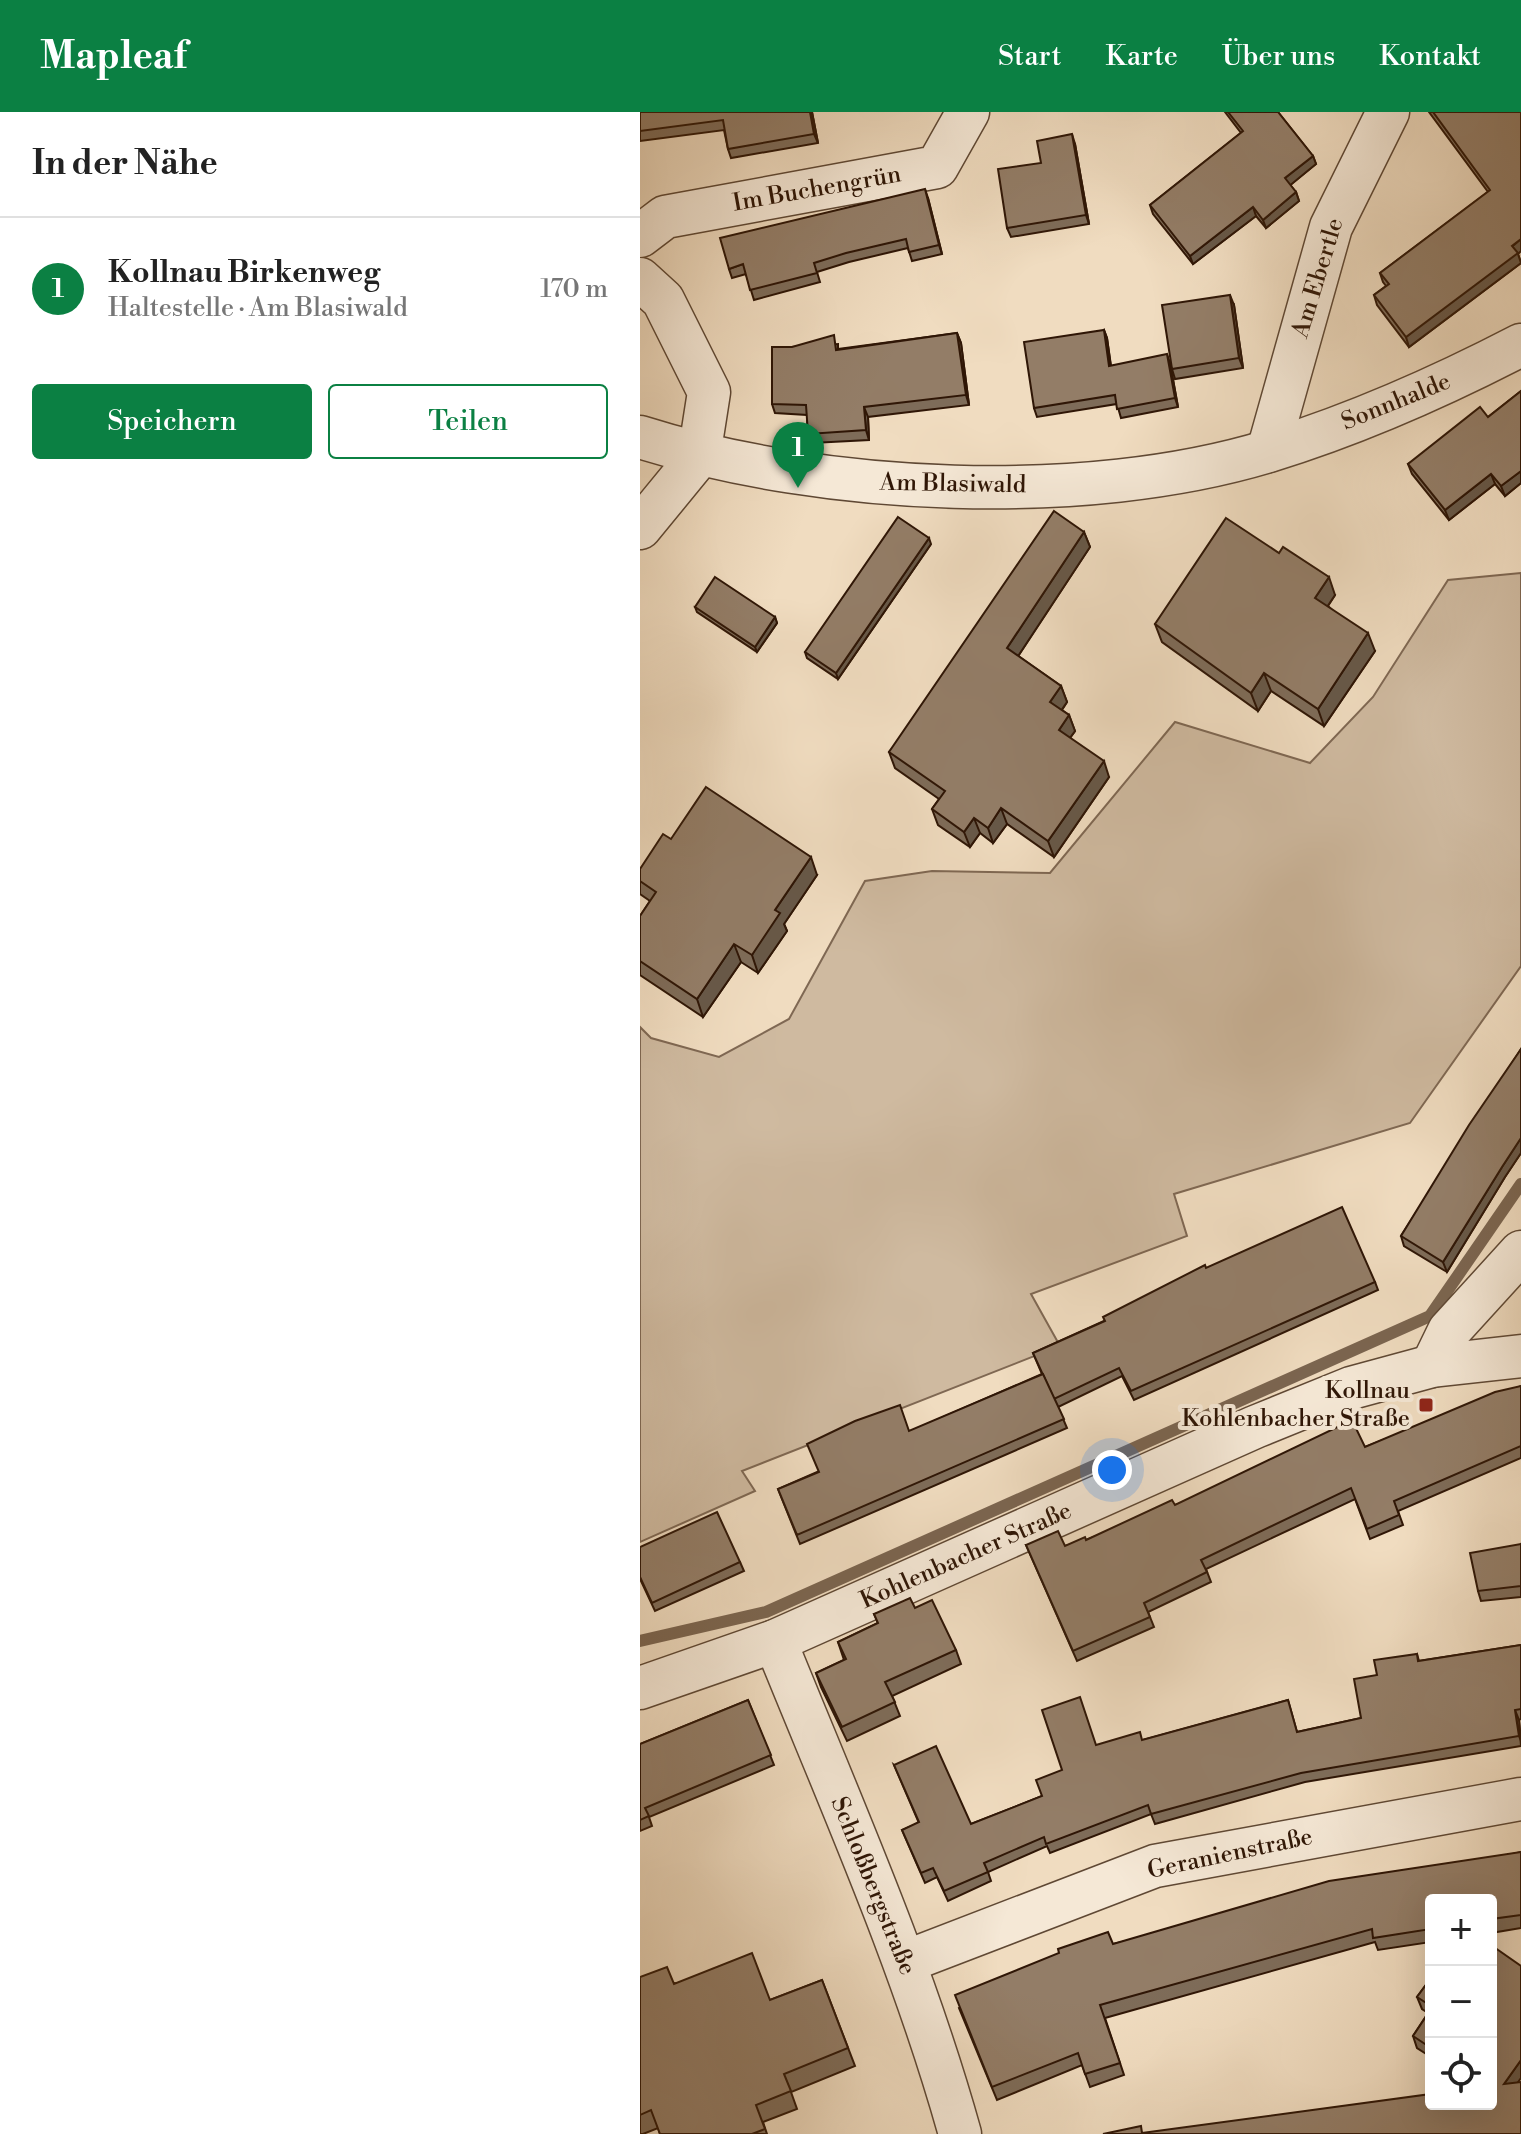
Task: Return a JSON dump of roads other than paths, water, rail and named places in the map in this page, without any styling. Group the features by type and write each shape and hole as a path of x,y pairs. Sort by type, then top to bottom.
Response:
{"street":[{"name":"Im Buchengrün","path":"640,236 665,217 937,167 968,112"},
{"name":"Am Ebertle","path":"1268,451 1331,227 1388,112"},
{"path":"640,279 663,300 709,392 699,456 640,528"},
{"name":"Sonnhalde","path":"1268,451 1426,394 1521,345"},
{"name":"Am Blasiwald","path":"640,437 699,456 875,483 1051,485 1151,477 1268,451"},
{"path":"1432,1366 1449,1331 1521,1252"},
{"name":"Kohlenbacher Straße","path":"640,1688 775,1641 1255,1427 1351,1388 1432,1366 1521,1356"},
{"name":"Schloßbergstraße","path":"775,1641 905,1962 940,2060 960,2134"},
{"name":"Geranienstraße","path":"905,1962 1155,1866 1521,1799"}],"waterway":[{"path":"640,1641 766,1612 1430,1316 1521,1184"}],"place":[{"name":"Kollnau Birkenweg","path":"798,488"},
{"name":"Kollnau Kohlenbacher Straße","path":"1426,1405"}]}
